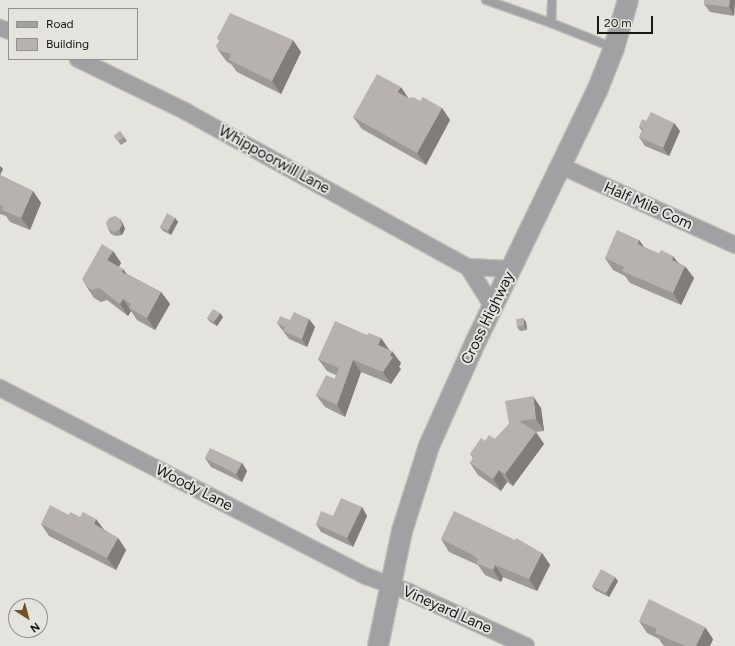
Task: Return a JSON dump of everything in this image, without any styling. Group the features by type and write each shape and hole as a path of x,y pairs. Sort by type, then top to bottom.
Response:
{"street":[{"name":"Cross Highway","path":"378,646 404,520 419,474 440,420 597,91 614,48 628,0"},
{"name":"Whippoorwill Lane","path":"80,60 185,111 468,267 511,269"},
{"name":"Half Mile Com","path":"561,166 735,245"},
{"name":"Whippoorwill Lane","path":"468,267 493,307"},
{"name":"Woody Lane","path":"0,388 366,576 390,585"},
{"name":"Vineyard Lane","path":"390,585 526,646"}],"lane":[{"path":"486,0 551,23 614,48"},
{"path":"551,23 552,0"}],"building":[{"path":"704,0 730,0 729,7 704,4"},
{"path":"230,13 293,40 272,81 229,60 231,54 218,50 216,46 220,39 217,38"},
{"path":"377,74 401,87 397,92 408,98 413,97 420,101 423,97 442,108 417,153 353,117"},
{"path":"651,112 674,123 663,148 639,137 643,128 639,127 642,119 646,121"},
{"path":"120,131 124,137 118,141 114,136"},
{"path":"0,175 33,191 21,218 2,210 4,206 0,205"},
{"path":"167,213 175,218 168,231 160,227"},
{"path":"115,216 120,219 122,225 119,230 114,232 108,229 106,223 109,218"},
{"path":"617,230 639,240 638,244 659,254 661,250 673,256 672,260 685,266 673,293 622,271 624,267 605,258"},
{"path":"102,244 113,251 107,260 123,269 122,272 161,292 147,318 129,308 131,304 123,299 120,304 99,288 92,290 86,286 82,279"},
{"path":"213,309 220,313 214,322 207,318"},
{"path":"294,312 309,319 302,339 283,331 285,327 277,323 280,316 290,320"},
{"path":"523,318 524,325 517,327 516,319"},
{"path":"335,321 367,335 369,333 381,338 378,345 392,351 390,356 393,357 383,372 353,360 337,405 316,395 326,375 335,379 339,368 318,359"},
{"path":"533,396 536,419 519,421 536,432 505,474 499,470 493,479 470,463 474,457 470,454 481,438 485,441 489,435 495,439 509,424 505,401"},
{"path":"210,448 242,463 236,474 205,458"},
{"path":"341,498 362,507 347,538 316,524 321,511 333,516"},
{"path":"50,505 69,515 70,512 80,517 83,512 96,519 94,524 118,538 107,558 41,524"},
{"path":"454,511 515,540 516,538 542,553 529,579 495,565 493,570 476,563 478,559 471,554 441,539"},
{"path":"601,569 615,577 606,593 592,586"},
{"path":"649,599 705,627 696,646 685,646 655,633 657,629 639,621"}]}
